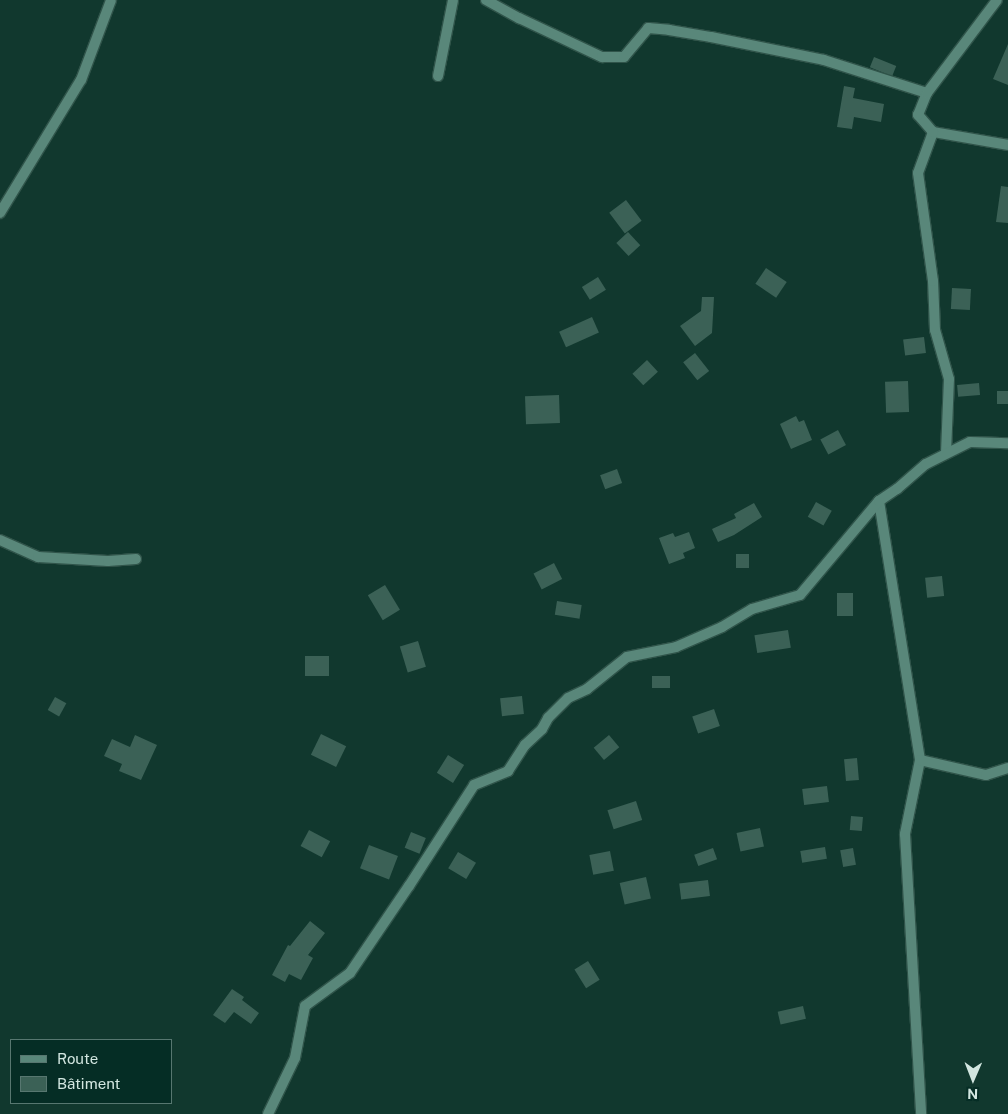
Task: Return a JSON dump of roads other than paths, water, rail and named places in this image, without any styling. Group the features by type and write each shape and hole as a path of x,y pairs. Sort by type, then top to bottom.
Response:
{"street":[{"path":"0,213 81,80 111,0"},
{"path":"438,76 453,0"},
{"path":"486,0 519,18 602,57 624,57 648,28 669,30 824,60 927,93"},
{"path":"997,0 927,93 918,115 933,132 1008,145"},
{"path":"933,132 918,173 933,281 935,330 949,379 946,453"},
{"path":"268,1114 295,1058 305,1006 350,973 474,785 508,771 525,745 542,729 548,718 568,698 587,689 627,657 676,648 722,627 752,609 800,595 879,501 897,489 926,464 970,442 1008,443"},
{"path":"879,501 920,760 905,834 921,1114"},
{"path":"0,540 38,557 108,561 136,560"},
{"path":"920,760 986,775 1008,768"}]}
